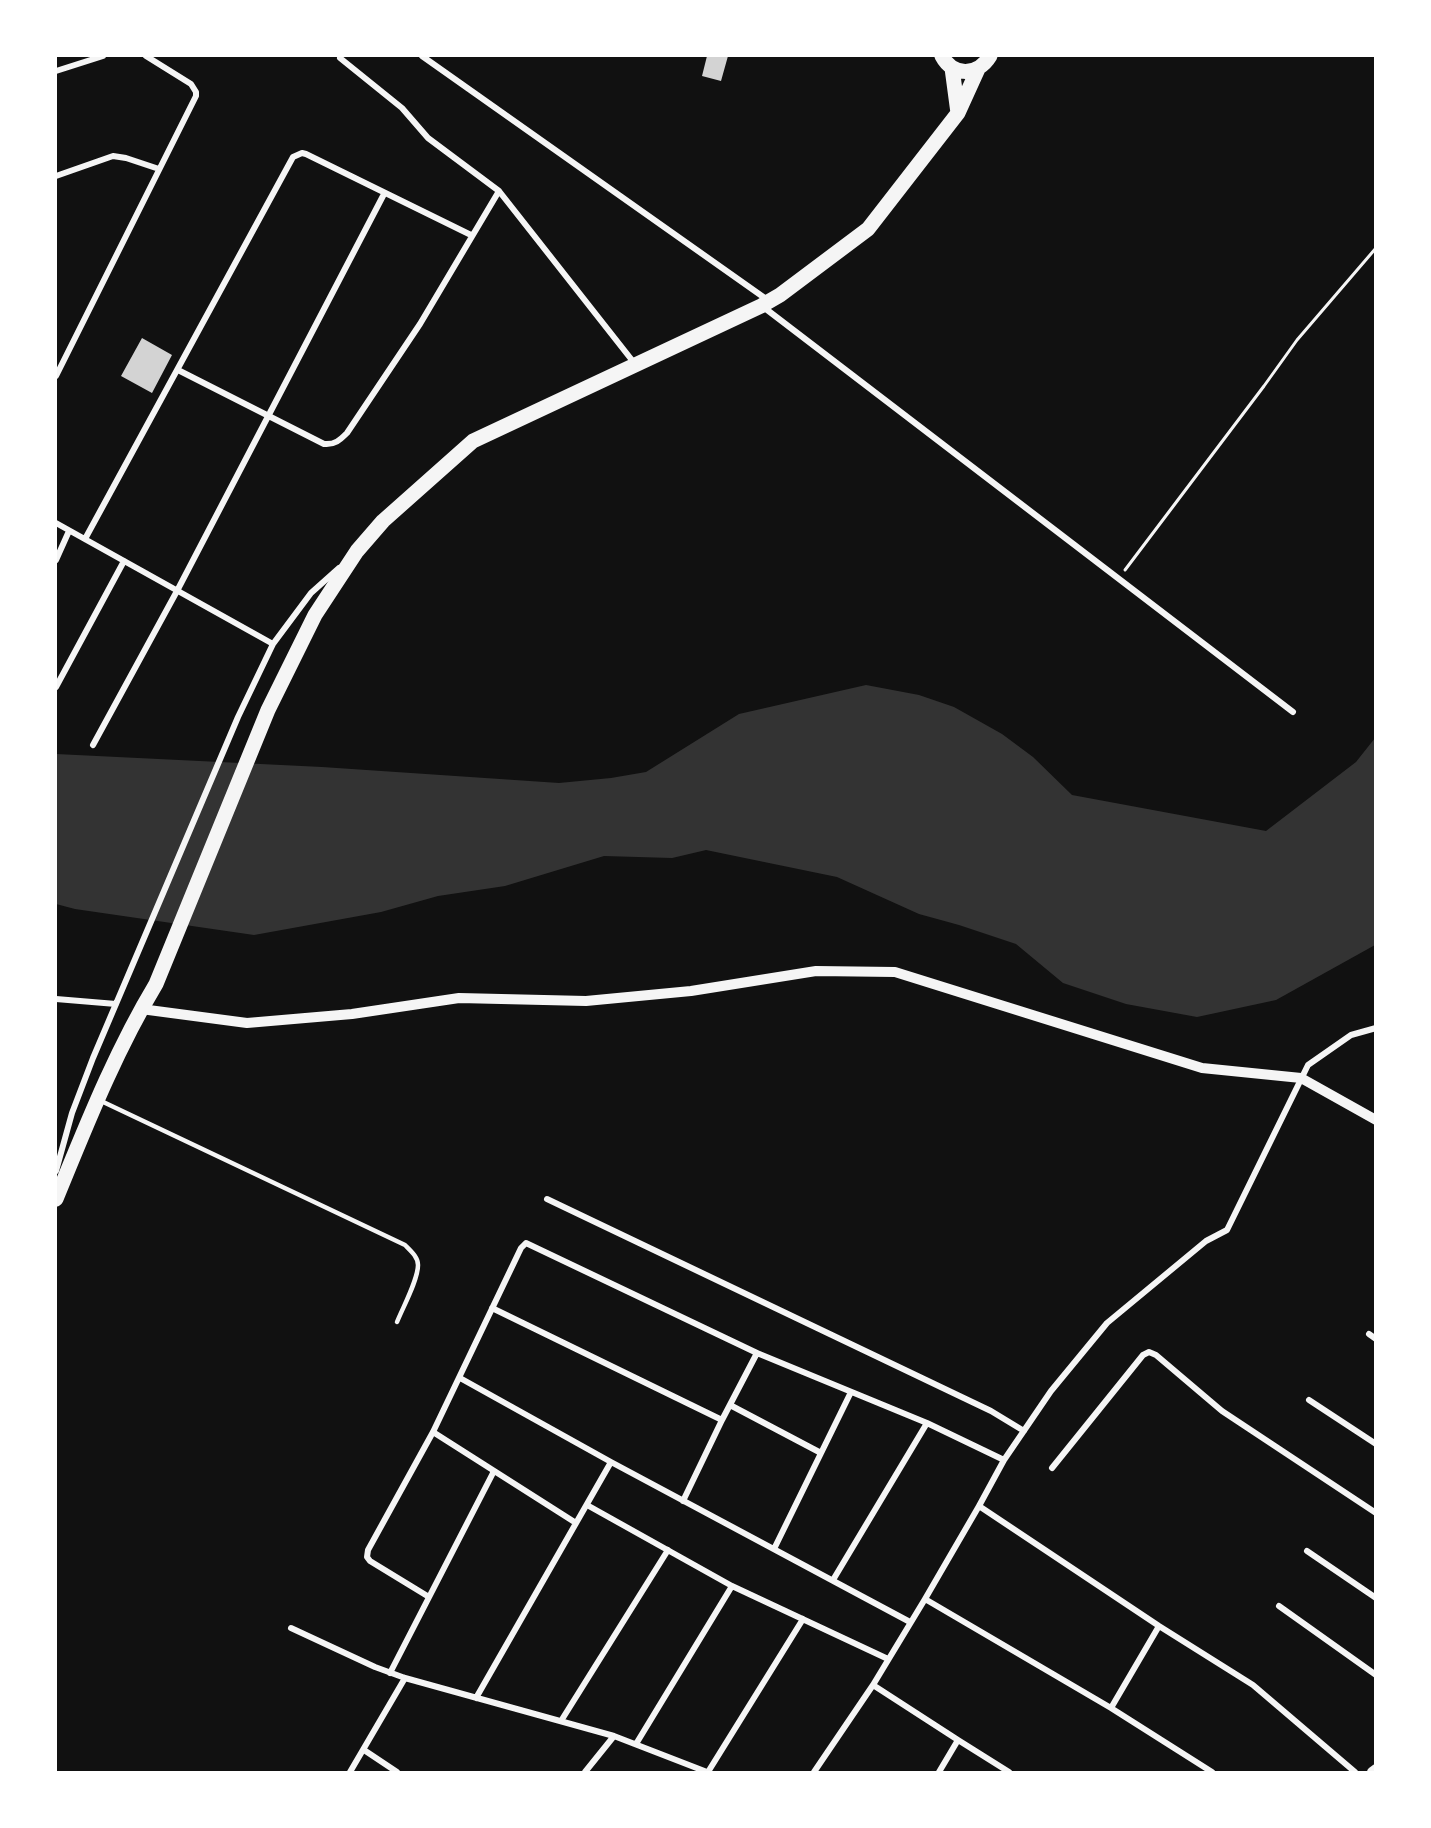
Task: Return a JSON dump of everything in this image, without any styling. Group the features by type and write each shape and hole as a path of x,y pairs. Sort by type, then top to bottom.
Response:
{"main road":[{"path":"942,56 952,68 960,72 978,69 990,56"},
{"path":"952,68 958,113"},
{"path":"56,1199 98,1100 141,1009 156,984 268,710 315,615 357,551 383,521 473,441 765,303 868,229 958,113 978,69"}],"street":[{"path":"56,71 103,56"},
{"path":"56,376 196,96 191,84 146,56"},
{"path":"422,56 765,303 1118,579 1293,712"},
{"path":"340,58 402,108 428,138 499,191 635,364"},
{"path":"85,539 294,157 302,153 306,154 471,236"},
{"path":"56,176 113,156 159,169"},
{"path":"178,370 324,444 331,445 338,442 347,433 420,324 499,191"},
{"path":"93,745 177,591 384,194"},
{"path":"56,523 273,644"},
{"path":"56,560 69,531"},
{"path":"56,1171 72,1113 116,1004 238,717 273,644 311,593 357,551"},
{"path":"56,687 124,561"},
{"path":"141,1009 247,1023 352,1014 459,998 586,1001 691,991 816,971 895,972 1202,1068 1301,1078 1376,1119"},
{"path":"56,999 116,1004"},
{"path":"814,1773 873,1685 1004,1460 1051,1391 1107,1323 1206,1241 1227,1230 1308,1065 1351,1035 1376,1028"},
{"path":"547,1199 991,1411 1024,1431"},
{"path":"429,1597 370,1561 367,1557 368,1550 433,1432 521,1248 526,1243 757,1353 927,1423 1004,1460"},
{"path":"492,1308 722,1420"},
{"path":"1369,1334 1376,1339"},
{"path":"1052,1468 1143,1355 1149,1352 1156,1355 1222,1410 1376,1513"},
{"path":"683,1501 757,1353"},
{"path":"460,1378 611,1462 910,1622"},
{"path":"774,1549 851,1392"},
{"path":"1309,1400 1376,1444"},
{"path":"730,1405 821,1453"},
{"path":"833,1580 927,1423"},
{"path":"433,1432 576,1523"},
{"path":"476,1698 611,1462"},
{"path":"390,1673 494,1471"},
{"path":"586,1505 732,1586 888,1659"},
{"path":"979,1506 1159,1626 1253,1685 1355,1773"},
{"path":"561,1720 668,1550"},
{"path":"1307,1551 1376,1598"},
{"path":"636,1744 732,1586"},
{"path":"925,1599 1111,1708 1212,1773"},
{"path":"1280,1606 1376,1675"},
{"path":"291,1628 390,1673 614,1736 708,1773 803,1619"},
{"path":"1111,1708 1159,1626"},
{"path":"350,1773 405,1678"},
{"path":"873,1685 1010,1773"},
{"path":"585,1773 614,1736"},
{"path":"939,1773 958,1740"},
{"path":"364,1750 398,1773"},
{"path":"1372,1773 1376,1768"}],"lane":[{"path":"98,1100 405,1245 413,1252 418,1263 417,1272 397,1322"}],"path":[{"path":"1118,579 1297,340 1376,248"}],"shaded area":[{"path":"866,685 919,695 954,707 1002,734 1033,757 1072,795 1266,831 1356,762 1375,738 1375,945 1276,1000 1197,1017 1126,1004 1063,983 1016,944 919,914 837,877 706,850 672,858 604,856 505,886 438,896 381,912 254,935 75,909 56,904 56,754 322,767 559,783 646,772 739,714"}],"building":[{"path":"707,56 728,56 721,81 702,76"},
{"path":"142,338 172,355 152,393 121,376"}]}
